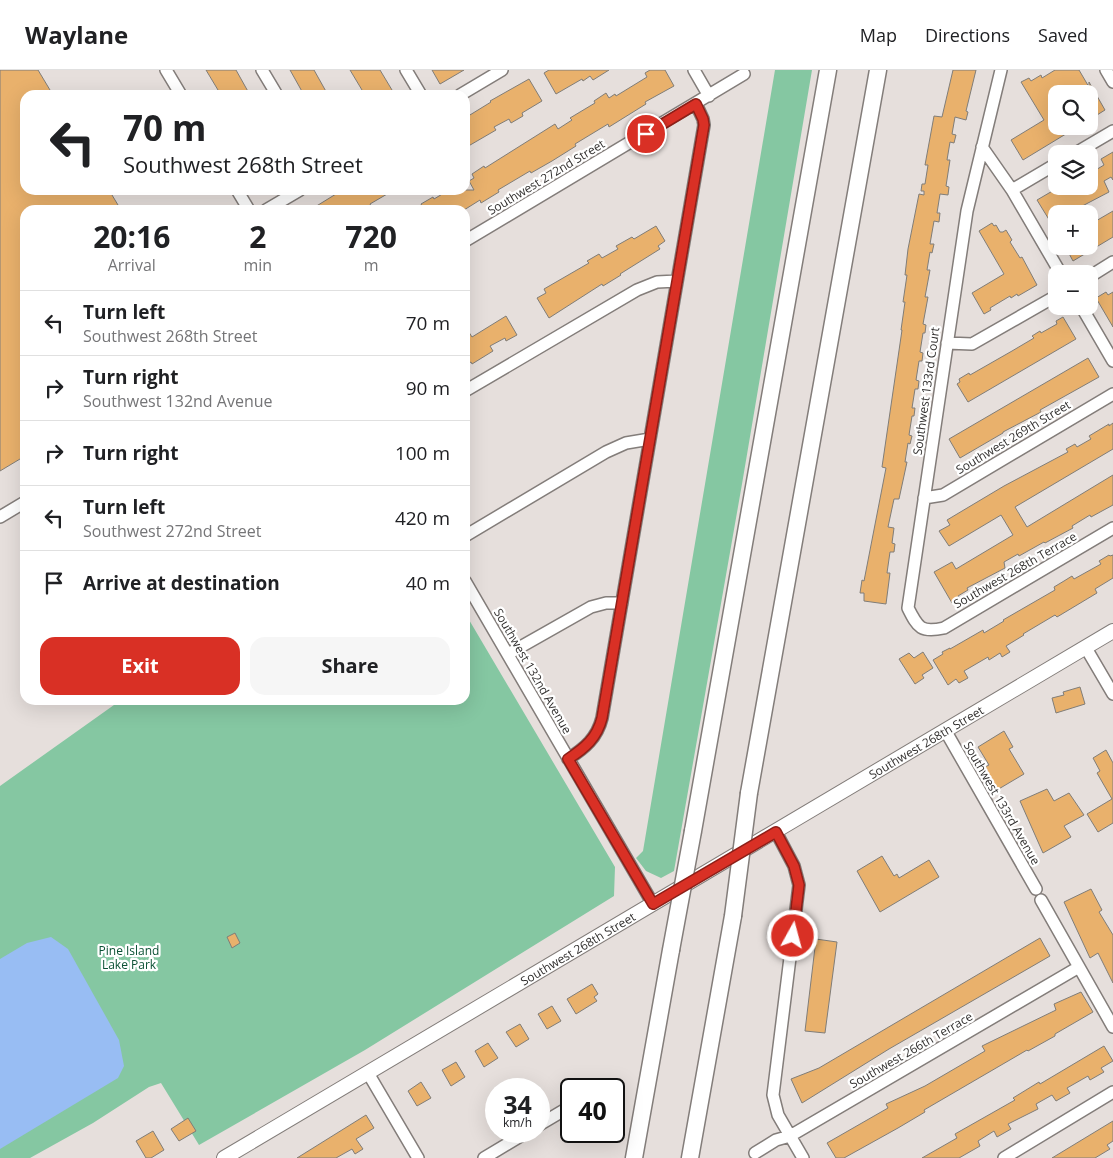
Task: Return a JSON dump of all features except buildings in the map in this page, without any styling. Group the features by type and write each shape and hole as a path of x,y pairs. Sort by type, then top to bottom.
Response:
{"highway":[{"path":"634,1158 828,70"},
{"path":"690,1158 733,916 749,794 878,70"},
{"path":"866,137 890,70"}],"main road":[{"name":"Southwest 268th Street","path":"224,1158 1113,631"}],"street":[{"path":"166,70 178,90"},
{"path":"262,70 274,90"},
{"path":"406,70 418,90"},
{"path":"468,90 502,70"},
{"path":"694,70 709,96"},
{"name":"Southwest 133rd Court","path":"929,631 919,628 908,608 966,211 1001,70"},
{"path":"1106,70 1113,82"},
{"name":"Southwest 272nd Street","path":"470,238 744,74"},
{"path":"568,759 587,746 599,727 704,125 696,104"},
{"path":"1089,145 1113,131"},
{"path":"982,147 1012,190 1056,265"},
{"path":"1012,190 1048,169"},
{"path":"274,205 292,195"},
{"path":"1098,271 1113,262"},
{"path":"470,389 637,290 657,282 677,281"},
{"path":"947,343 972,344 1048,301"},
{"path":"1086,315 1113,361"},
{"name":"Southwest 269th Street","path":"924,498 943,495 1113,394"},
{"path":"470,533 606,452 626,443 650,438"},
{"path":"0,517 20,505"},
{"name":"Southwest 268th Terrace","path":"929,631 944,628 1113,528"},
{"name":"Southwest 132nd Avenue","path":"470,589 653,904"},
{"path":"508,654 591,607 606,603 622,603"},
{"path":"1086,648 1113,694"},
{"name":"Southwest 133rd Avenue","path":"945,730 1113,1027"},
{"path":"776,832 794,866 799,885 773,1095 778,1115 803,1158"},
{"name":"Southwest 266th Terrace","path":"755,1152 776,1140 790,1136 1079,967"},
{"path":"368,1073 418,1158"},
{"path":"1004,1158 1113,1092"},
{"path":"484,1158 509,1143"}],"green space":[{"path":"775,70 812,70 674,871 661,878 646,871 636,858 643,851"},
{"name":"Pine Island Lake Park","path":"470,621 615,867 614,896 365,1050 199,1145 161,1083 149,1087 93,1123 30,1158 0,1158 0,786 114,705 470,705"}],"water":[{"path":"51,937 68,949 119,1040 124,1066 118,1078 0,1149 0,959 27,943"}],"route":[{"path":"646,134 696,104 703,119 704,125 602,718 591,742 568,759 653,904 776,832 794,866 799,885 793,936"}]}
